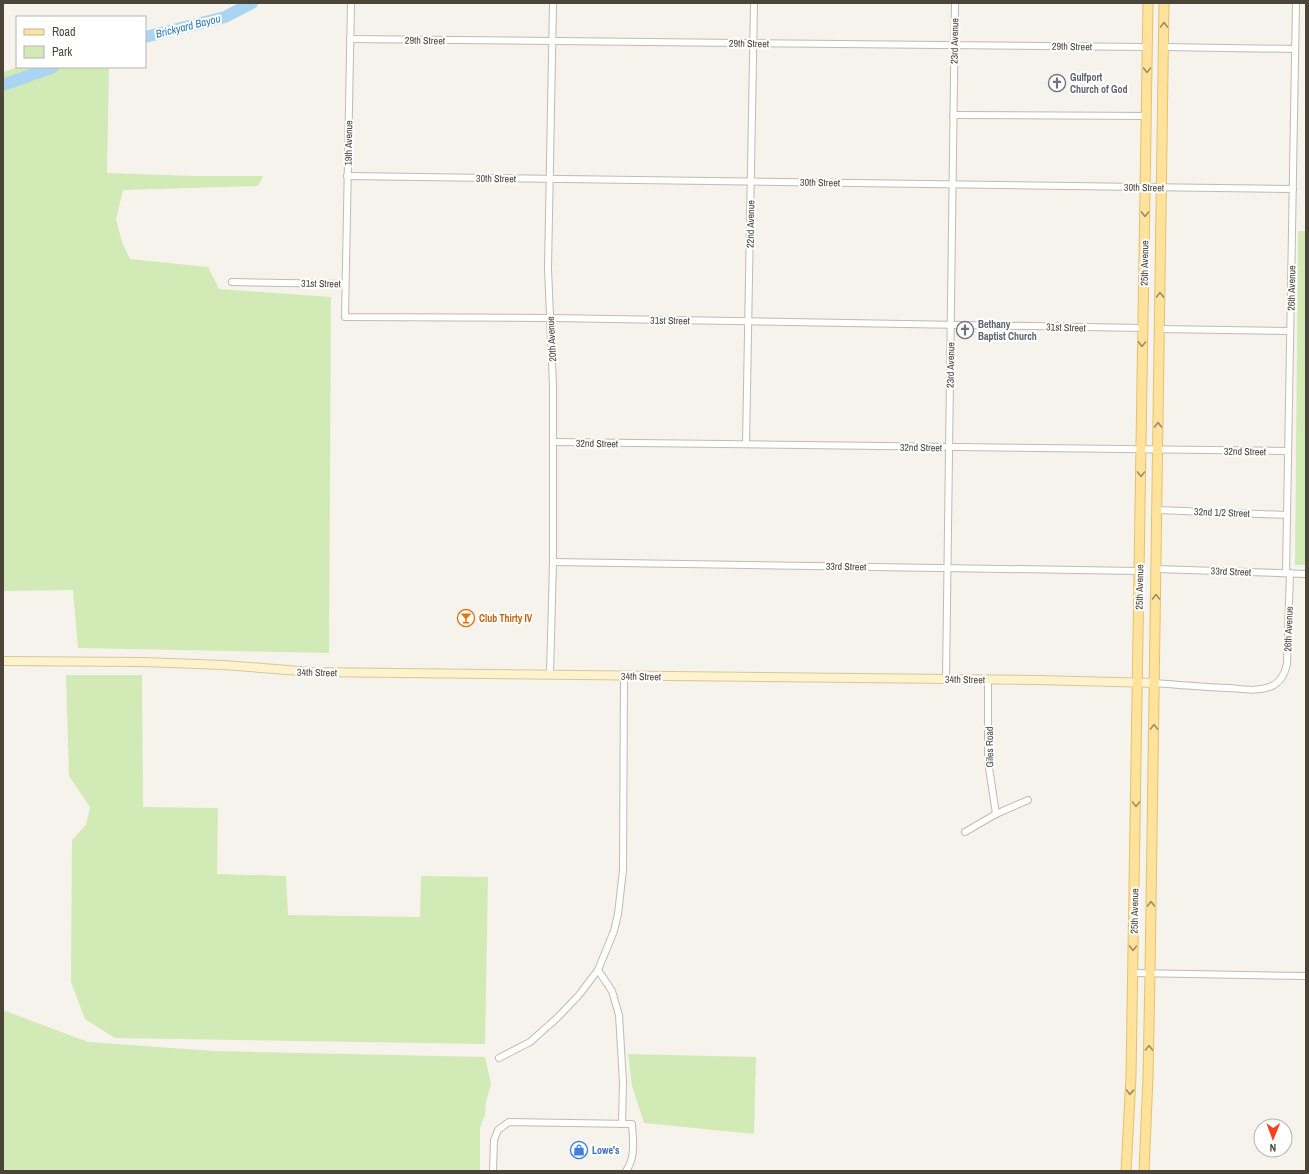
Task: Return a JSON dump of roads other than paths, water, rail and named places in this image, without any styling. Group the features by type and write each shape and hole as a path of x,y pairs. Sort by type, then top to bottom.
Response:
{"main road":[{"name":"25th Avenue","path":"1126,1171 1131,1077 1133,973 1148,3"},
{"name":"25th Avenue","path":"1144,1171 1148,1077 1155,683 1164,3"},
{"path":"1131,1077 1148,1077"}],"street":[{"name":"19th Avenue","path":"345,284 351,3"},
{"name":"20th Avenue","path":"550,674 553,562 553,363 548,269 553,3"},
{"name":"22nd Avenue","path":"746,444 754,3"},
{"name":"23rd Avenue","path":"946,679 955,3"},
{"name":"26th Avenue","path":"1278,682 1286,671 1287,664 1287,514 1296,3"},
{"name":"29th Street","path":"350,39 1147,47"},
{"path":"1164,47 1295,49"},
{"path":"954,115 1146,116"},
{"name":"30th Street","path":"348,176 1293,189"},
{"name":"31st Street","path":"232,282 345,284 345,318 550,318 1142,328"},
{"path":"1160,329 1290,331"},
{"name":"32nd Street","path":"553,442 1288,451"},
{"name":"32nd 1/2 Street","path":"1157,510 1287,514"},
{"name":"33rd Street","path":"553,562 1139,571"},
{"name":"33rd Street","path":"1156,569 1306,574"},
{"name":"34th Street","path":"3,661 217,665 312,672 988,679 1155,683 1193,687 1258,690 1272,686 1278,682"},
{"path":"499,1058 530,1042 580,995 598,970 614,931 618,914 623,870 624,676"},
{"name":"Giles Road","path":"988,679 988,761 996,814"},
{"path":"965,832 996,814 1028,800"},
{"path":"598,970 612,991 619,1015 623,1082 622,1124"},
{"path":"1133,973 1306,976"},
{"path":"493,1171 494,1140 498,1130 509,1122 632,1124 634,1152 629,1167 626,1171"}],"waterway":[{"name":"Brickyard Bayou","path":"146,37 225,17 252,3"},
{"name":"Brickyard Bayou","path":"3,85 50,68"}],"place":[{"name":"Gulfport Church of God","path":"1057,83"},
{"name":"Bethany Baptist Church","path":"965,330"},
{"name":"Club Thirty IV","path":"466,618"},
{"name":"Lowe's","path":"579,1150"}]}
